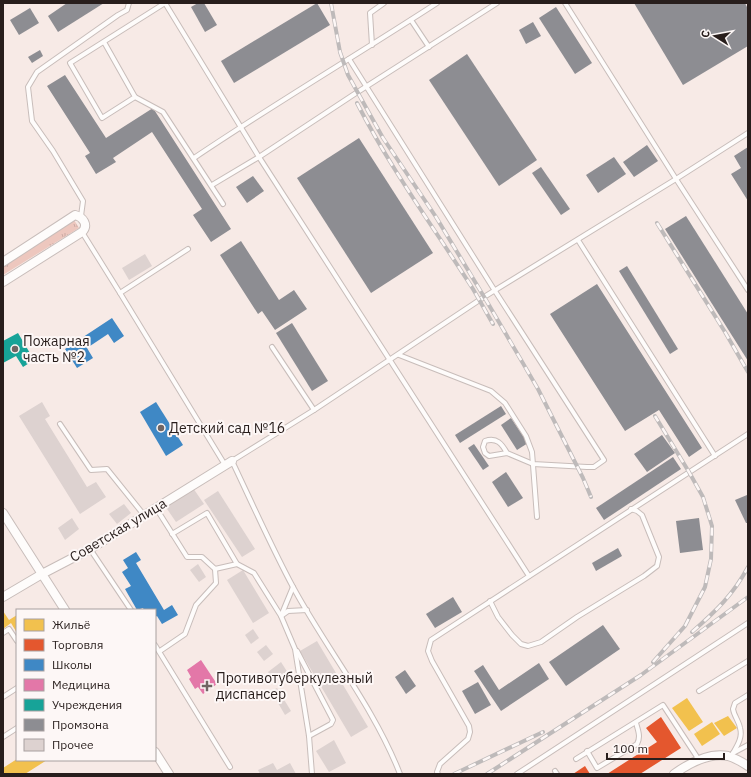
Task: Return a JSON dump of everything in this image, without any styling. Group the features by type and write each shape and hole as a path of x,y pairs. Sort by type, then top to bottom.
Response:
{"street":[{"path":"3,262 78,216 85,221 84,230 82,232 3,282"},
{"name":"Советская улица","path":"4,593 90,550 228,463"},
{"path":"3,513 64,609"},
{"path":"156,754 169,774"},
{"path":"674,774 690,763 720,755 730,755 748,766"}],"lane":[{"path":"78,216 83,201 54,151 32,121 28,87 37,72 127,10 129,3"},
{"path":"135,98 102,118 70,63 165,3 240,127 529,576"},
{"path":"372,45 370,13 384,3"},
{"path":"194,158 240,127 438,3"},
{"path":"212,185 497,3"},
{"path":"565,3 748,290"},
{"path":"411,20 429,47"},
{"path":"104,42 135,98 163,112 223,204"},
{"path":"350,58 495,291 604,460 594,466 587,467 533,464 507,453 489,456 485,453 483,447 485,441 490,439 497,440 502,444 507,453"},
{"path":"228,463 314,410 495,291 748,133"},
{"path":"82,232 228,463 307,610 376,724 393,756 400,774"},
{"path":"578,240 715,456"},
{"path":"120,293 188,249"},
{"path":"272,347 314,410"},
{"path":"400,354 491,391 505,403 526,436 532,452 538,517"},
{"path":"60,424 91,470 107,469 144,516"},
{"path":"438,774 437,772 440,764 468,739 470,732 469,726 432,661 428,651 431,640 748,434"},
{"path":"156,508 187,557 202,557 216,569 216,583 196,605 185,634 160,651"},
{"path":"490,601 498,617 512,635 521,644 528,646 541,642 577,617 644,576 657,566 659,557 642,516 637,511 631,509"},
{"path":"172,534 207,514 237,564 254,574 281,616 295,649 333,720 331,724 308,736"},
{"path":"90,550 131,609"},
{"path":"216,569 237,564"},
{"path":"281,616 294,587"},
{"path":"281,616 288,611 307,610"},
{"path":"517,774 748,623"},
{"path":"3,633 9,629 16,640"},
{"path":"156,646 230,767"},
{"path":"295,649 312,774"},
{"path":"699,691 748,661"},
{"path":"3,697 16,689"},
{"path":"730,755 739,741 741,734 733,709 735,703 748,695"},
{"path":"576,759 663,705 699,760"},
{"path":"587,752 598,768 637,744 639,734 636,723"},
{"path":"3,737 16,729"},
{"path":"730,755 748,745"}],"green space":[{"path":"74,220 79,228 3,275 3,267"}],"building: Жильё":[{"path":"3,611 9,620 16,616 16,631 11,623 3,629"},
{"path":"687,698 703,722 689,731 672,708"},
{"path":"728,716 737,728 724,736 714,723"},
{"path":"712,722 720,734 702,746 694,734"},
{"path":"16,760 16,761 45,761 25,774 3,774 3,768"}],"building: Торговля":[{"path":"661,717 681,748 640,774 607,774 657,742 646,728"},
{"path":"585,766 590,774 573,774"}],"building: Школы":[{"path":"112,318 124,336 114,343 108,334 87,348 93,358 77,368 65,349"},
{"name":"Детский сад №16","path":"156,402 183,445 166,456 140,412"},
{"path":"136,552 141,560 136,563 164,610 172,605 178,615 162,624 156,616 156,609 136,609 125,589 131,586 122,572 128,568 123,560"}],"building: Медицина":[{"path":"201,660 217,684 203,694 198,687 195,689 189,679 191,677 187,670"}],"building: Учреждения":[{"name":"Пожарная часть №2","path":"18,333 34,360 23,367 16,356 3,363 3,341"}],"building: Промзона":[{"path":"67,3 104,3 58,32 48,16"},
{"path":"198,3 204,3 217,25 205,32 191,7"},
{"path":"317,3 330,25 234,83 221,61"},
{"path":"634,3 745,3 748,9 748,46 683,85"},
{"path":"556,7 592,63 575,74 539,18"},
{"path":"30,8 39,23 19,35 10,20"},
{"path":"533,22 541,36 526,44 519,30"},
{"path":"40,50 43,56 32,63 28,57"},
{"path":"467,54 537,160 499,186 429,80"},
{"path":"65,75 106,138 153,108 231,229 211,242 193,215 202,209 152,132 113,158 116,162 96,174 85,156 90,153 47,86"},
{"path":"359,138 433,253 371,293 297,178"},
{"path":"647,145 658,161 634,177 623,162"},
{"path":"748,147 748,201 731,174 741,168 734,156"},
{"path":"614,157 626,174 598,193 586,175"},
{"path":"541,167 570,209 561,215 532,173"},
{"path":"253,176 264,191 247,203 236,187"},
{"path":"686,216 748,314 748,361 665,229"},
{"path":"241,241 279,300 294,290 307,309 275,330 262,311 258,314 220,255"},
{"path":"627,266 678,349 670,354 619,271"},
{"path":"597,284 702,448 689,457 659,410 625,431 550,314"},
{"path":"292,323 328,381 312,391 276,333"},
{"path":"501,406 506,414 460,443 455,435"},
{"path":"511,418 528,443 517,450 501,425"},
{"path":"662,435 675,453 647,472 634,454"},
{"path":"474,444 489,466 483,470 468,448"},
{"path":"673,457 681,469 604,520 596,508"},
{"path":"506,472 523,498 508,507 492,482"},
{"path":"747,495 748,523 746,523 735,500"},
{"path":"699,518 703,550 680,553 676,521"},
{"path":"618,548 622,556 596,571 592,563"},
{"path":"453,597 462,612 435,628 426,614"},
{"path":"603,625 620,649 566,686 549,662"},
{"path":"539,663 549,679 501,711 474,671 483,665 499,690"},
{"path":"405,670 416,686 406,694 395,677"},
{"path":"478,682 491,705 475,714 462,691"}],"building: Прочее":[{"path":"145,254 152,266 129,280 122,268"},
{"path":"42,402 50,416 45,419 87,487 96,482 106,497 80,514 19,416"},
{"path":"193,488 204,504 176,522 165,506"},
{"path":"218,491 255,549 242,557 204,500"},
{"path":"124,504 131,513 117,524 109,514"},
{"path":"72,518 79,529 65,540 58,528"},
{"path":"198,564 206,577 199,582 190,570"},
{"path":"243,570 269,613 253,623 227,580"},
{"path":"253,629 259,638 251,644 245,635"},
{"path":"317,641 368,727 351,737 300,651"},
{"path":"266,645 273,654 264,661 257,652"},
{"path":"281,662 288,673 275,682 268,672"},
{"path":"277,688 291,711 285,715 271,691"},
{"path":"334,740 346,763 329,772 316,751"},
{"path":"273,763 277,770 290,763 296,774 260,774 258,770"}],"railway":[{"path":"331,3 340,52 348,75 383,138 436,217 538,389 591,497"},
{"path":"357,103 398,174 473,289 493,324"},
{"path":"657,223 725,332 748,372"},
{"path":"653,662 685,626 705,587 711,559 712,526 703,497 655,416"},
{"path":"692,632 709,617 730,594 748,567"},
{"path":"487,774 641,675 748,597"},
{"path":"454,774 543,732"}],"place":[{"name":"Пожарная часть №2","path":"15,349"},
{"name":"Детский сад №16","path":"161,428"},
{"name":"Противотуберкулезный диспансер","path":"207,686"}]}
